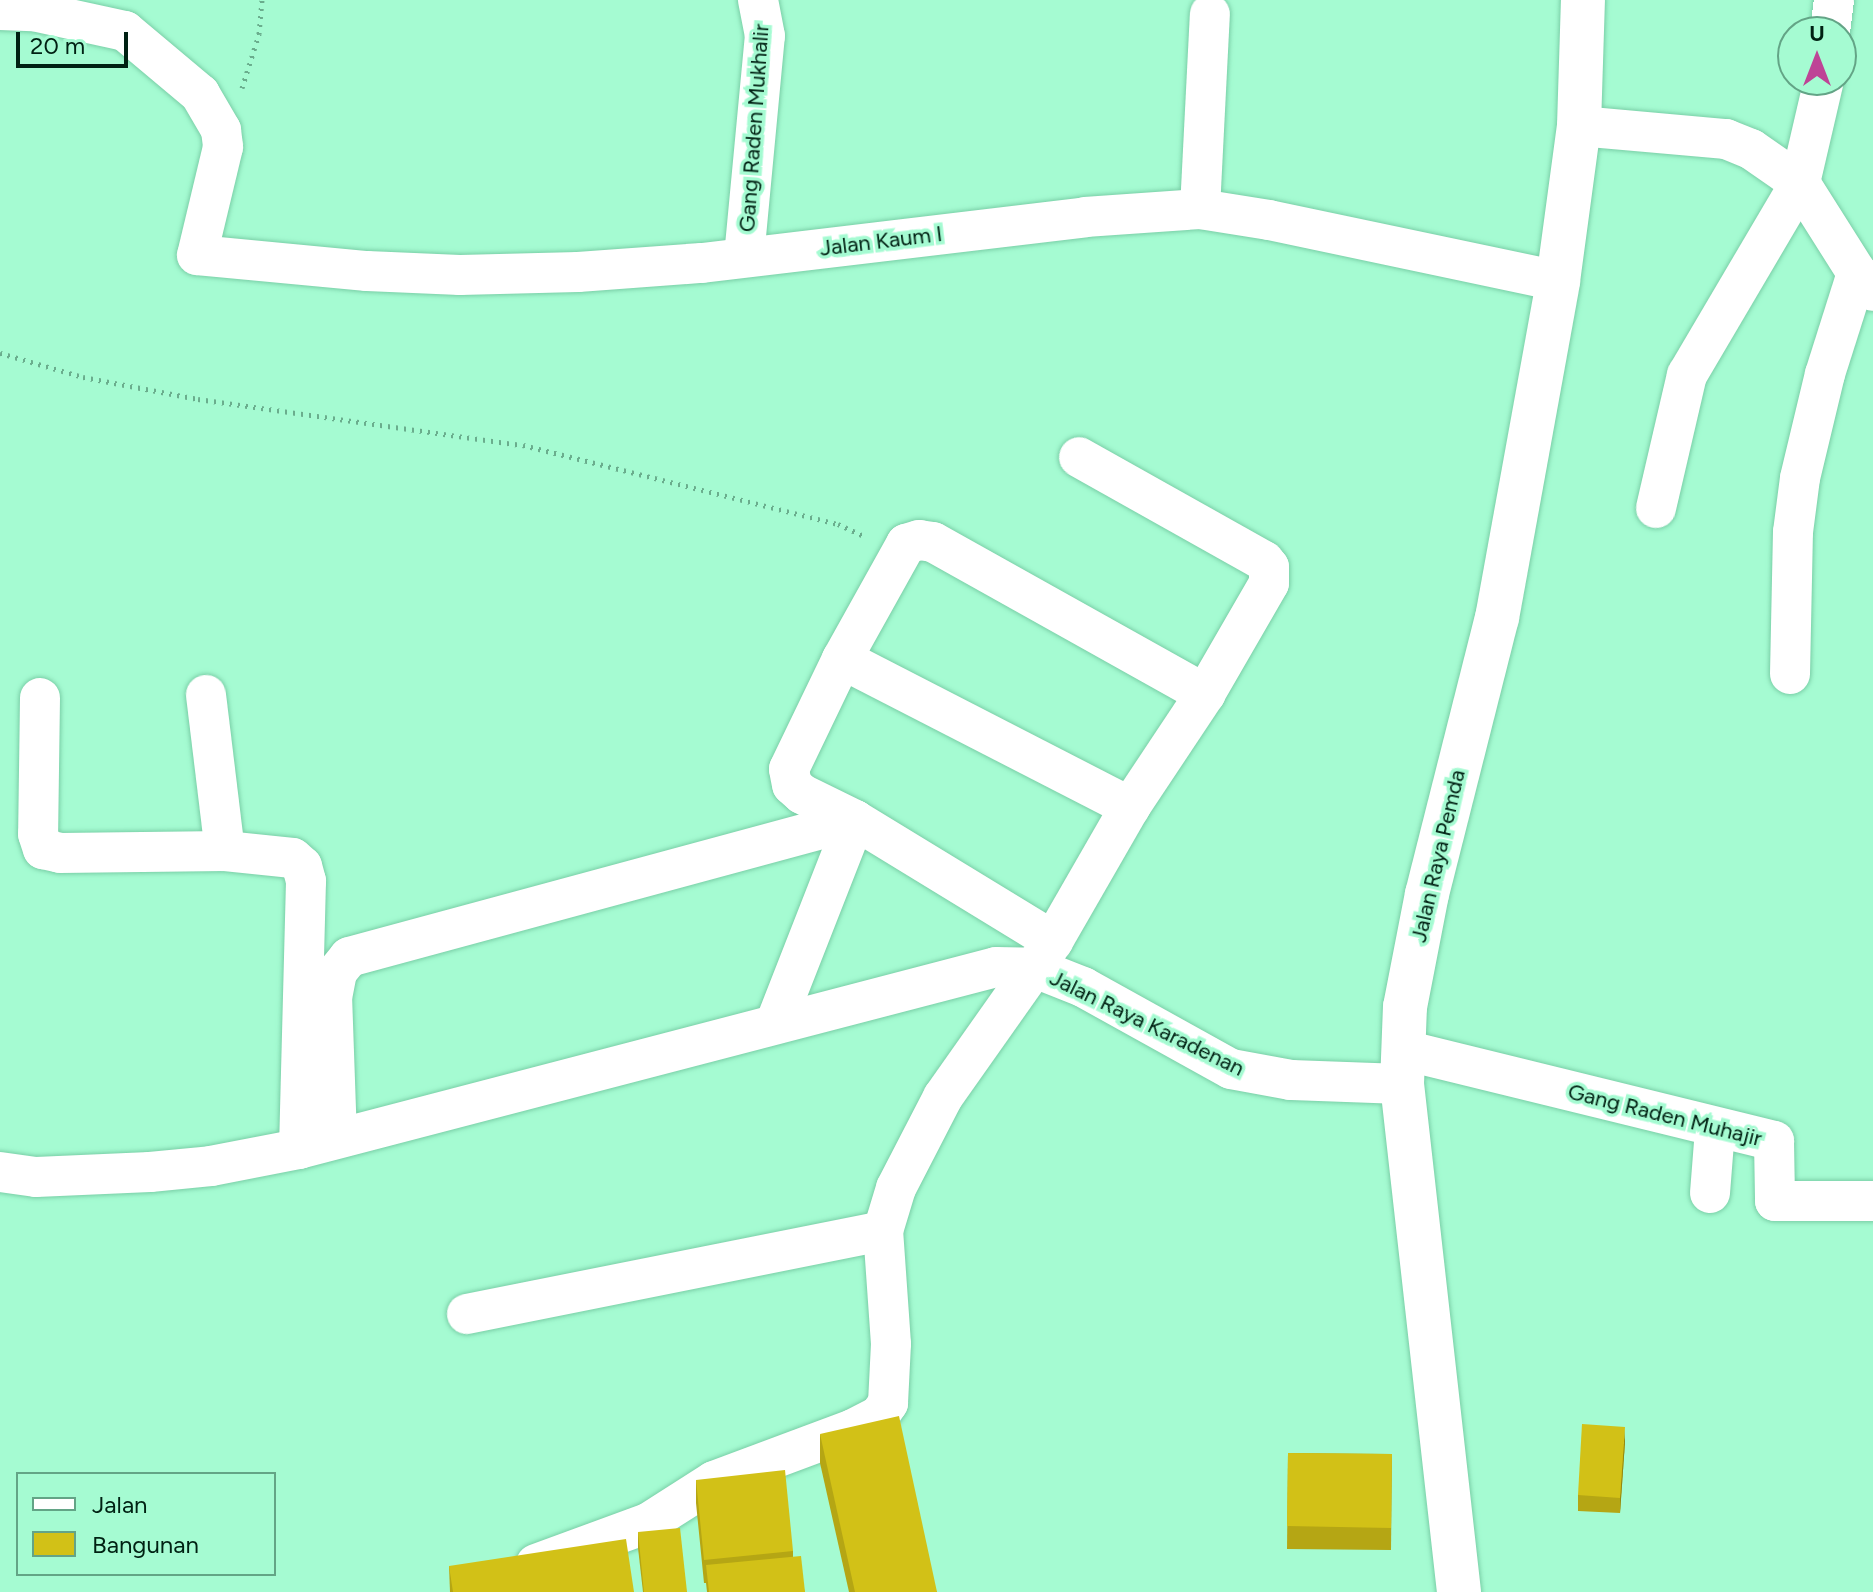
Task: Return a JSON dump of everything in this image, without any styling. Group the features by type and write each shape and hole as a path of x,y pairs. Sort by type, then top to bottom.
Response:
{"main road":[{"name":"Jalan Raya Pemda","path":"1459,1592 1403,1067 1405,1007 1427,894 1497,618 1558,281 1579,126 1583,0"}],"street":[{"name":"Gang Raden Mukhalir","path":"744,257 765,36 758,0"},
{"path":"0,10 33,11 125,31 200,94 221,130 223,147"},
{"path":"1200,209 1210,14"},
{"path":"1656,508 1687,375 1800,183 1820,96"},
{"path":"1579,126 1726,139 1751,149 1800,183 1865,282 1825,374 1800,478 1793,532 1790,674"},
{"name":"Jalan Kaum I","path":"223,147 197,255 350,270 460,275 578,272 744,257 1085,217 1200,209 1269,220 1558,281"},
{"path":"509,1573 648,1523 714,1481 853,1429 879,1416 888,1403 891,1378 883,1231 896,1188 943,1097 1044,954 1130,807 1205,694 1269,583 1269,567 1264,561 1079,457"},
{"path":"1044,954 855,820 802,794 792,785 789,769 842,659 901,552 906,544 919,540 933,542 1205,694"},
{"path":"842,659 1130,807"},
{"path":"206,695 225,851"},
{"path":"40,698 38,834 43,849 60,853 225,851 293,858 302,866 306,881 299,1149"},
{"path":"775,1024 855,820"},
{"path":"337,1138 332,998 337,972 349,957 855,820"},
{"path":"0,1172 36,1177 150,1172 211,1166 299,1149 1044,954"},
{"name":"Jalan Raya Karadenan","path":"1044,954 1083,987 1231,1069 1291,1080 1403,1067"},
{"name":"Gang Raden Muhajir","path":"1403,1067 1774,1141 1775,1201 1873,1201"},
{"path":"1710,1193 1715,1129"},
{"path":"467,1314 883,1231"}],"path":[{"path":"223,147 259,34 262,0"},
{"path":"0,353 83,377 198,399 523,445 838,524 901,552"}],"building":[{"path":"899,1416 937,1592 855,1592 820,1434"},
{"path":"1582,1424 1625,1427 1620,1498 1578,1495"},
{"path":"1288,1453 1392,1454 1391,1528 1287,1526"},
{"path":"785,1470 793,1551 704,1560 696,1480"},
{"path":"680,1528 687,1592 644,1592 638,1532"},
{"path":"626,1539 634,1592 453,1592 449,1566"},
{"path":"801,1556 805,1592 709,1592 706,1565"}]}
